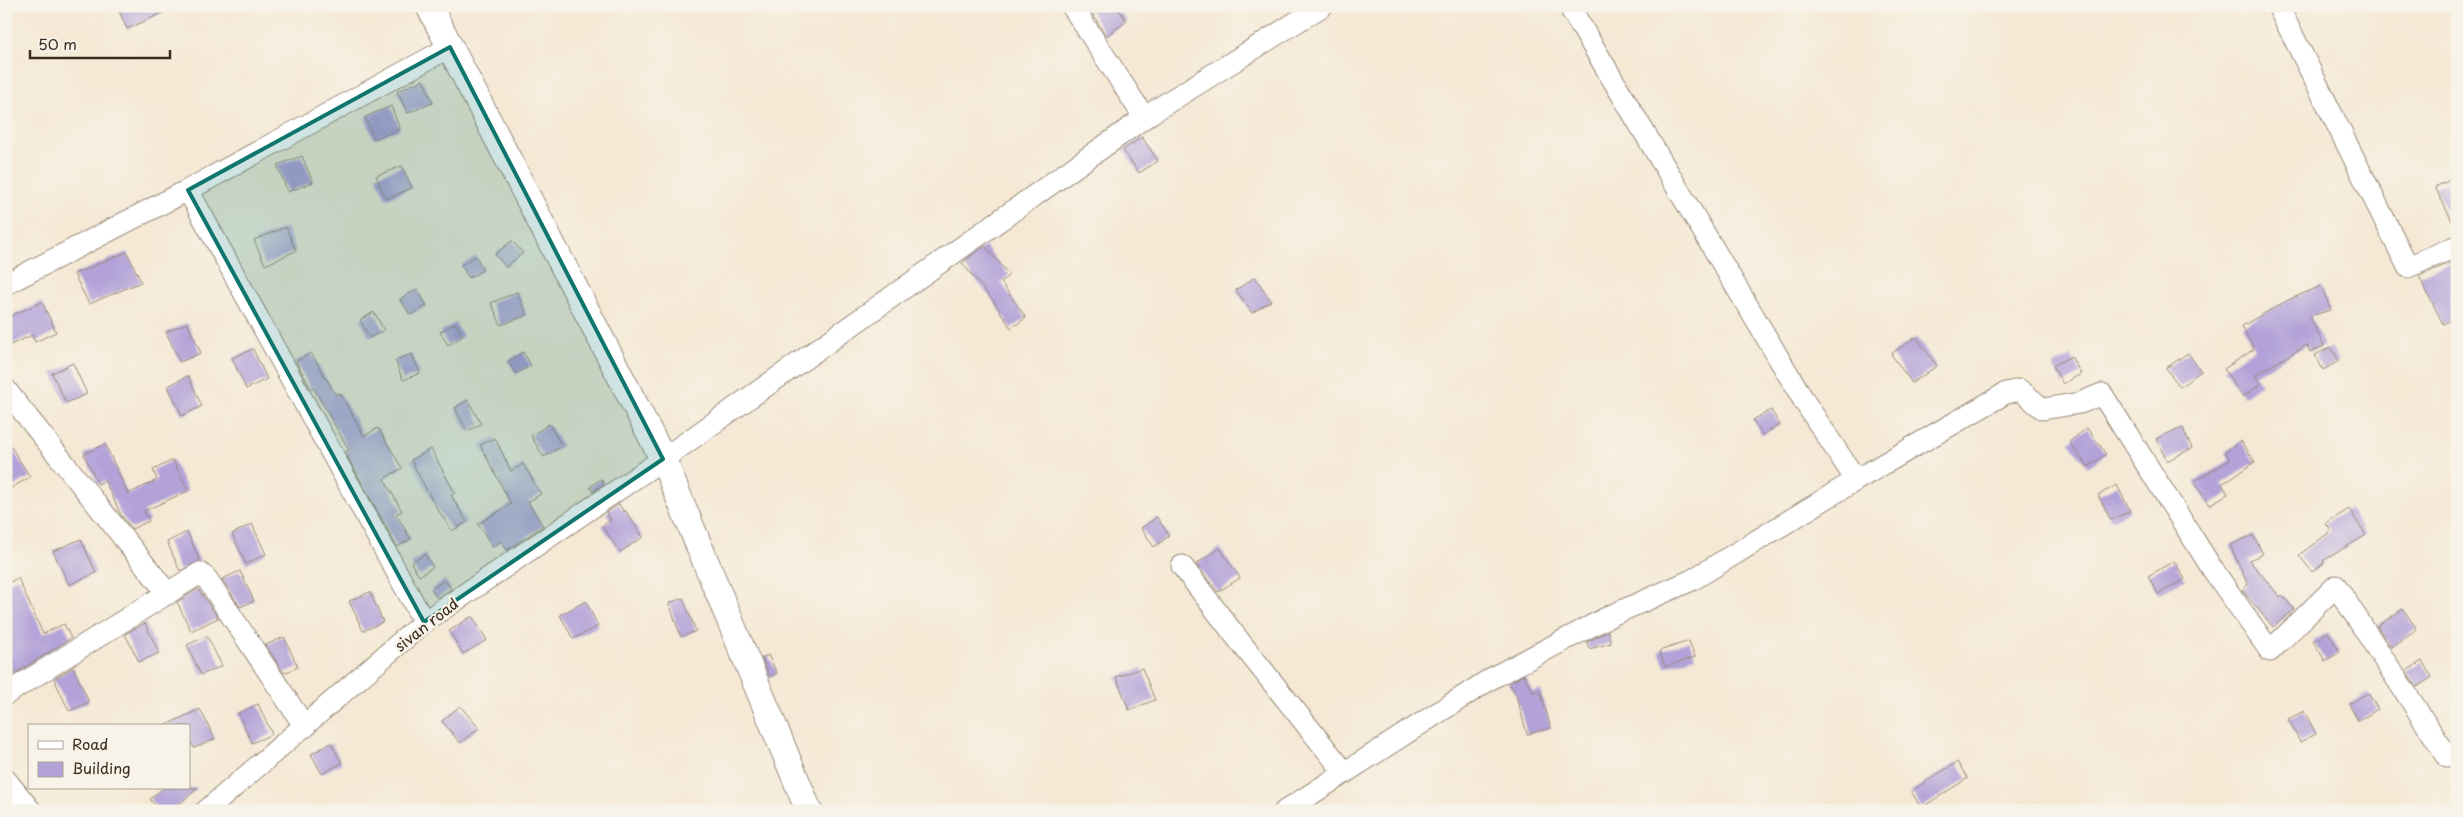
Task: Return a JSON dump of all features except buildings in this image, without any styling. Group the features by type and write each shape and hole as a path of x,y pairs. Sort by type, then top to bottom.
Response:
{"street":[{"path":"429,6 663,459 809,811"},
{"path":"1072,6 1144,117"},
{"name":"sivan road","path":"206,811 424,622 663,459 1144,117 1322,6"},
{"path":"1569,6 1806,404 1856,480"},
{"path":"2278,6 2408,267 2457,246"},
{"path":"6,284 188,190 450,47"},
{"path":"188,190 424,622"},
{"path":"6,390 168,594"},
{"path":"1285,811 1492,678 1612,615 1692,580 1856,480 2006,393 2020,390 2043,409 2080,403 2102,394 2213,570 2270,651 2336,586 2447,756"},
{"path":"1182,566 1236,638 1345,773"},
{"path":"6,694 200,573 208,579 305,727"},
{"path":"6,780 31,811"}],"highlighted area":[{"path":"450,47 663,459 424,622 188,190"}]}
